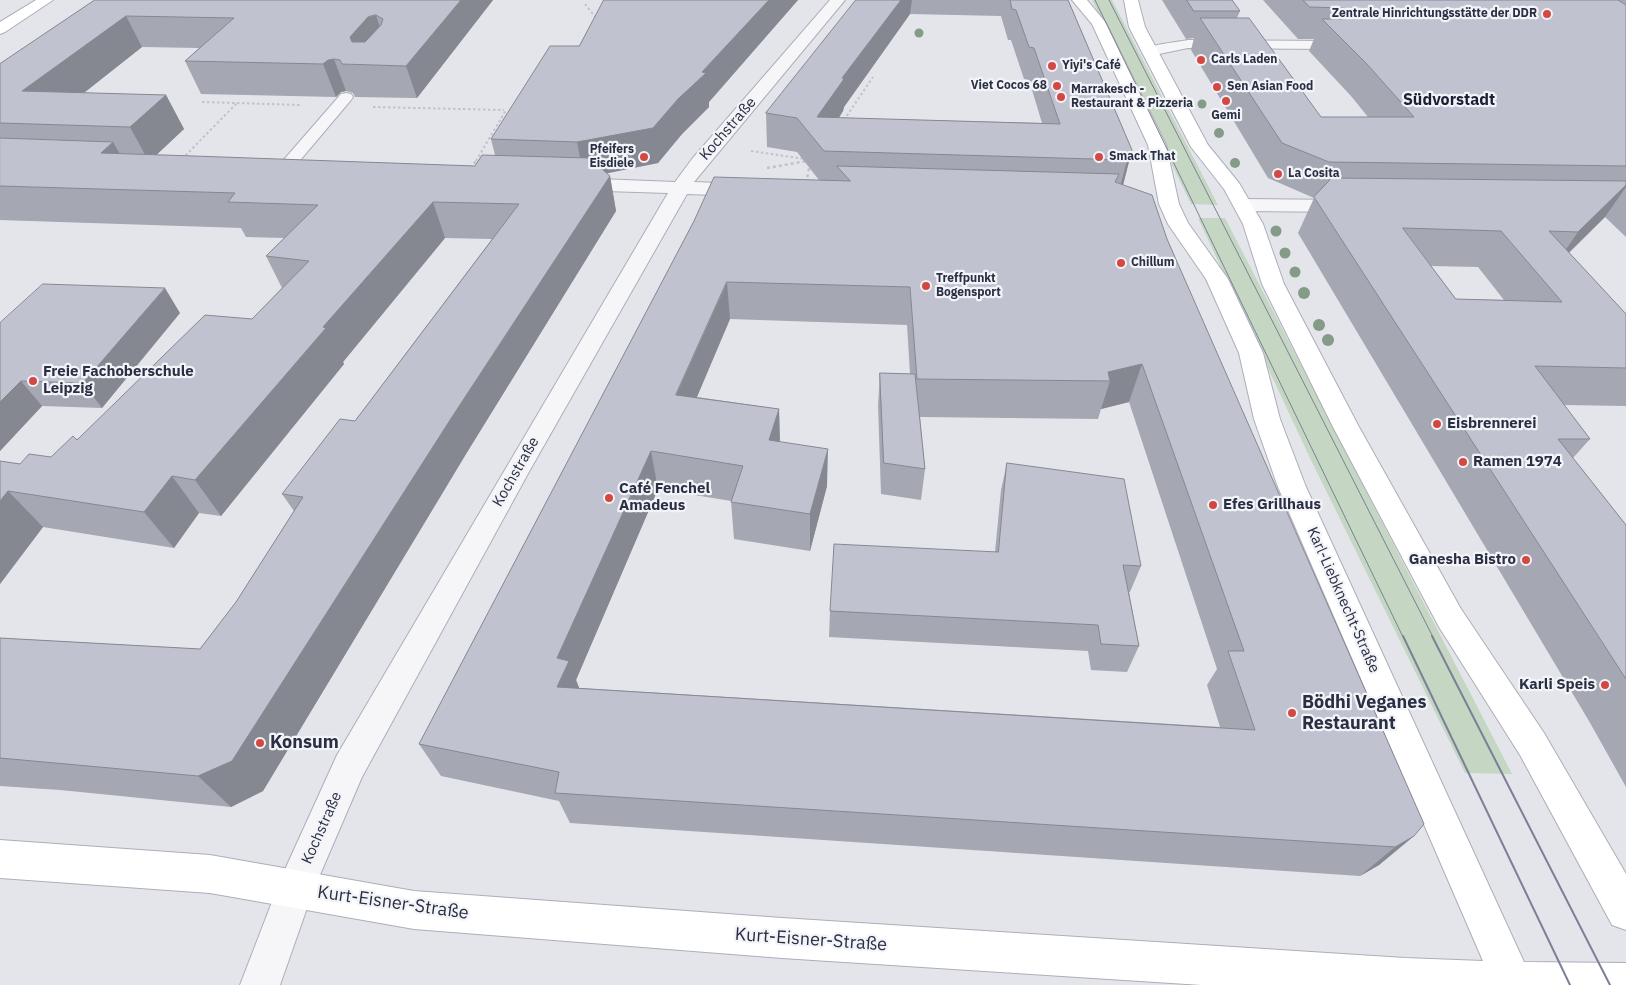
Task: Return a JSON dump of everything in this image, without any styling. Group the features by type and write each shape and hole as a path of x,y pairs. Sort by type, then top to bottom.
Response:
{"main road":[{"path":"0,29 46,0"},
{"name":"Karl-Liebknecht-Straße","path":"1079,0 1099,23 1157,145 1159,203 1178,224 1217,279 1251,353 1267,419 1292,487 1514,984"},
{"path":"1131,0 1137,27 1200,147 1232,187 1253,224 1273,284 1346,428 1450,618 1532,744 1626,911"},
{"name":"Kurt-Eisner-Straße","path":"0,860 210,874 414,910 782,938 1514,984 1626,983"}],"street":[{"name":"Kochstraße","path":"260,985 295,889 349,767 517,470 681,187 699,163 838,0"},
{"path":"260,173 300,174"},
{"path":"554,183 804,193"},
{"path":"1243,205 1364,206"}],"lane":[{"path":"1149,50 1159,50 1188,44 1330,45"},
{"path":"280,174 346,97"}],"path":[{"path":"584,4 597,18 594,25"},
{"path":"842,124 873,77"},
{"path":"177,164 237,103"},
{"path":"411,108 514,110"},
{"path":"469,172 504,110"},
{"path":"751,151 811,159"},
{"path":"767,168 811,159"},
{"path":"804,193 811,159"}],"green space":[{"path":"1092,0 1112,0 1218,205 1191,204"},
{"path":"1198,218 1225,218 1512,774 1465,773 1309,456"}],"building":[{"path":"95,0 461,0 406,66 342,64 340,60 334,59 328,60 323,64 185,61 234,18 126,16 22,91 166,95 130,127 0,123 0,64","holes":["376,15 383,19 381,25 365,42 352,42 350,37 368,17"]},
{"path":"604,0 769,0 702,72 706,73 678,99 653,128 577,142 491,139 550,46 579,46"},
{"path":"856,0 901,0 842,78 844,79 817,117 1060,124 1034,48 1029,47 1016,10 1012,9 1010,0 1068,0 1132,150 1127,160 824,151 797,118 766,113"},
{"path":"1187,0 1232,0 1240,11 1194,11"},
{"path":"1303,0 1618,0 1626,5 1626,166 1329,162 1282,143 1200,18 1249,18 1321,117 1414,117 1366,63 1322,19 1343,19 1351,15 1351,12 1343,8 1310,7"},
{"path":"0,138 113,142 101,153 475,166 482,155 589,158 610,176 452,417 232,761 198,776 0,758 0,638 200,649 236,602 303,497 282,494 340,419 355,421 519,204 433,202 323,327 326,328 195,480 172,476 144,512 8,491 0,501 0,461 20,464 29,454 51,457 73,436 77,440 205,315 252,319 309,261 266,256 318,205 228,202 235,193 0,186"},
{"path":"837,166 1119,174 1115,182 1152,195 1167,239 1424,824 1414,836 1395,847 555,793 559,772 419,744 694,221 714,177 850,181","holes":["727,282 910,287 917,379 1110,381 1108,372 1142,364 1244,651 1228,651 1255,730 557,687 569,661 557,658 651,451 743,466 731,502 810,514 828,449 769,440 779,409 676,395"]},
{"path":"1332,178 1626,181 1626,185 1578,232 1549,231 1626,314 1626,368 1535,366 1590,439 1558,439 1626,525 1626,679 1314,197","holes":["1403,228 1501,231 1562,302 1456,299"]},
{"name":"Freie Fachoberschule Leipzig","path":"43,284 165,288 83,383 21,381 0,402 0,323"},
{"path":"880,373 915,374 925,469 884,463"},
{"path":"1007,463 1124,479 1141,566 1123,565 1139,646 1101,644 1098,625 830,611 834,544 998,552"}],"tram line":[{"path":"1095,0 1403,637"},
{"path":"1109,0 1433,637"},
{"path":"1403,636 1570,985"},
{"path":"1432,636 1610,985"}],"place":[{"name":"Zentrale Hinrichtungsstätte der DDR","path":"1547,14"},
{"name":"Carls Laden","path":"1201,60"},
{"name":"Yiyi's Café","path":"1052,66"},
{"name":"Viet Cocos 68","path":"1057,86"},
{"name":"Sen Asian Food","path":"1217,87"},
{"name":"Marrakesch - Restaurant & Pizzeria","path":"1061,97"},
{"name":"Gemi","path":"1226,101"},
{"name":"Pfeifers Eisdiele","path":"644,157"},
{"name":"Smack That","path":"1099,157"},
{"name":"La Cosita","path":"1278,174"},
{"name":"Chillum","path":"1121,263"},
{"name":"Treffpunkt Bogensport","path":"926,286"},
{"name":"Freie Fachoberschule Leipzig","path":"33,381"},
{"name":"Eisbrennerei","path":"1437,424"},
{"name":"Ramen 1974","path":"1463,462"},
{"name":"Café Fenchel Amadeus","path":"609,498"},
{"name":"Efes Grillhaus","path":"1213,505"},
{"name":"Ganesha Bistro","path":"1526,560"},
{"name":"Karli Speis","path":"1605,685"},
{"name":"Bödhi Veganes Restaurant","path":"1292,713"},
{"name":"Konsum","path":"260,743"}],"district":[{"name":"Südvorstadt","path":"1449,100"}]}
